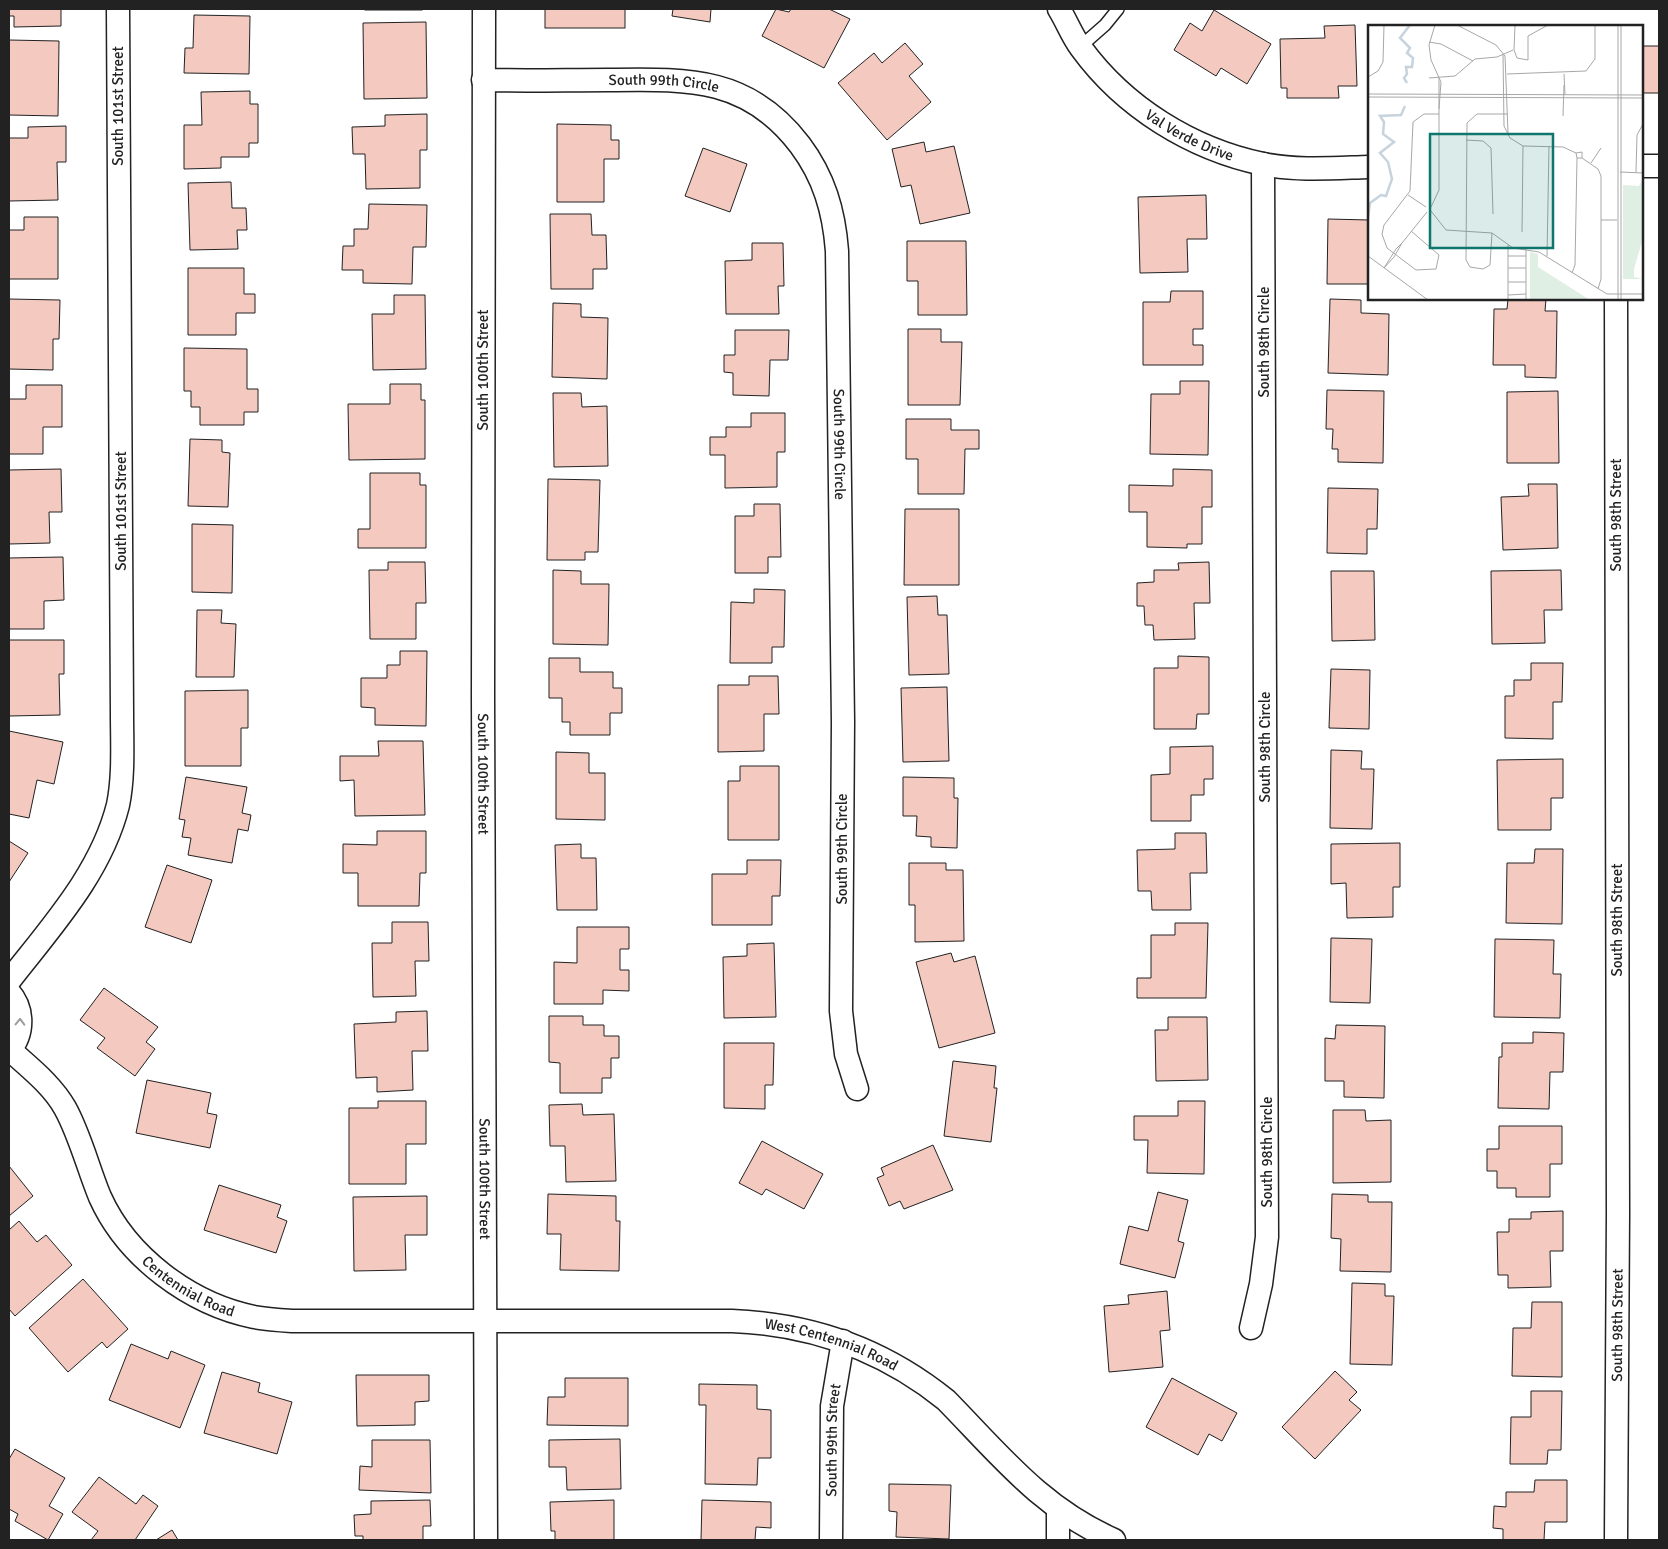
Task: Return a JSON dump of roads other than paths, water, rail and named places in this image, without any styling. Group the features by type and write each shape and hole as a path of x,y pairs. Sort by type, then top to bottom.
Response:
{"street":[{"name":"South 101st Street","path":"9,981 76,894 102,850 118,804 122,714 118,9"},
{"name":"South 100th Street","path":"484,9 484,1322 486,1540"},
{"name":"Val Verde Drive","path":"1059,9 1080,47 1116,88 1133,103 1168,128 1204,144 1263,164 1308,168 1368,167"},
{"name":"South 99th Circle","path":"483,80 675,80 721,88 750,100 788,129 821,177 827,192 834,222 837,251 843,722 841,1011 846,1054 857,1089"},
{"name":"South 98th Circle","path":"1251,1328 1261,1284 1267,1237 1263,164"},
{"path":"1643,166 1659,166"},
{"name":"South 98th Street","path":"1616,300 1618,1310 1616,1540"},
{"path":"9,992 19,1010 21,1024 18,1038 10,1051"},
{"name":"Centennial Road","path":"10,1051 46,1082 65,1108 101,1199 122,1233 147,1262 175,1283 209,1302 253,1317 292,1321 484,1322"},
{"name":"West Centennial Road","path":"484,1322 754,1322 799,1328 843,1341 903,1369 929,1386 946,1400 1031,1488 1058,1509 1114,1540"},
{"name":"South 99th Street","path":"832,1540 832,1406 843,1341"},
{"path":"1058,1509 1058,1540"}],"lane":[{"path":"1080,47 1105,25 1118,9"}]}
